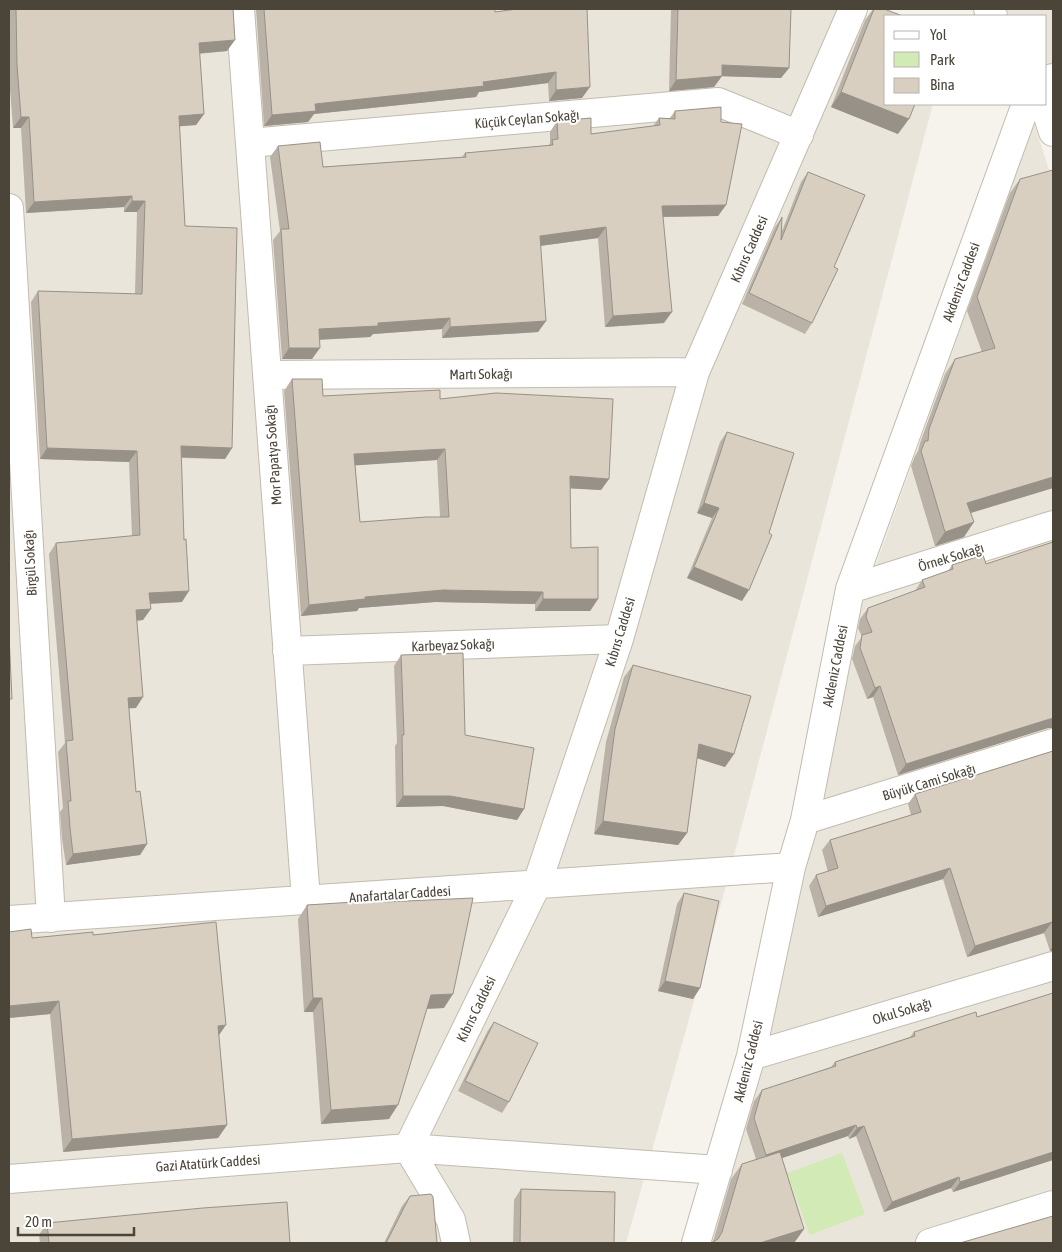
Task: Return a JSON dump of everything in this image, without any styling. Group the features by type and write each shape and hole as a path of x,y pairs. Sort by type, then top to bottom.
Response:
{"street":[{"name":"Mor Papatya Sokağı","path":"240,9 306,900"},
{"name":"Kıbrıs Caddesi","path":"408,1148 537,884 619,639 695,372 854,9"},
{"name":"Küçük Ceylan Sokağı","path":"250,143 718,102 799,136"},
{"name":"Akdeniz Caddesi","path":"696,1243 751,1056 791,867 805,820 850,589 1026,105"},
{"path":"1044,105 1053,132"},
{"name":"Birgül Sokağı","path":"9,208 50,918"},
{"name":"Martı Sokağı","path":"267,376 695,372"},
{"name":"Örnek Sokağı","path":"850,589 1053,525"},
{"name":"Karbeyaz Sokağı","path":"287,651 619,639"},
{"name":"Büyük Cami Sokağı","path":"805,820 1053,743"},
{"name":"Anafartalar Caddesi","path":"9,920 791,867"},
{"name":"Okul Sokağı","path":"751,1056 1053,966"},
{"path":"408,1148 452,1220 456,1243"},
{"name":"Gazi Atatürk Caddesi","path":"9,1179 408,1148 718,1170"},
{"path":"930,1243 1053,1204"}],"shaded area":[{"path":"9,9 844,9 865,28 884,97 884,105 933,105 716,923 626,1243 9,1243"},
{"path":"1002,9 1053,9 1053,98 1047,87 1047,15 1005,15"},
{"path":"1034,124 1053,182 1053,1243 711,1243 733,1166 854,626"}],"green space":[{"path":"842,1153 865,1214 810,1235 787,1173"}],"building":[{"path":"16,9 233,9 235,40 199,43 204,114 179,116 185,226 237,228 232,448 181,446 184,540 186,539 189,591 149,593 151,609 136,610 143,697 128,698 136,792 140,791 147,844 73,854 68,801 71,801 66,741 73,740 56,543 140,535 137,451 47,448 38,291 142,294 145,201 132,201 132,196 34,202 29,117 21,117 17,65"},
{"path":"264,9 495,9 495,12 517,9 587,9 590,87 556,90 556,72 483,82 484,86 315,104 316,111 272,115"},
{"path":"678,9 791,9 789,68 722,65 722,76 676,80"},
{"path":"874,9 884,9 900,15 884,15 884,105 915,105 909,119 841,92"},
{"path":"721,107 721,122 742,124 726,205 662,206 672,312 613,316 606,227 540,236 546,321 450,327 450,318 378,323 378,326 319,329 320,348 289,348 281,229 289,229 278,146 320,142 323,167 466,157 465,153 553,145 552,140 558,139 557,121 591,118 591,134 660,125 659,118 675,119 675,111"},
{"path":"1053,170 1053,477 967,503 974,522 945,532 921,451 925,441 928,441 929,429 955,359 995,348 977,297 1020,179"},
{"path":"808,172 865,195 834,267 838,269 812,323 749,293 782,217 781,240"},
{"path":"292,379 322,379 323,396 440,390 440,399 496,393 613,399 609,479 570,476 571,548 598,547 598,599 543,599 543,592 443,590 365,597 365,599 309,605","holes":["445,449 449,517 360,522 354,454"]},
{"path":"727,432 794,453 769,533 772,535 749,590 694,567 719,508 704,503"},
{"path":"1053,542 1053,718 906,764 880,686 875,688 860,648 862,635 872,632 866,617 868,608 925,587 922,580 953,569 952,565 983,555 986,564"},
{"path":"9,635 12,699 9,699"},
{"path":"463,653 465,735 534,748 524,809 450,796 403,796 402,735 404,735 401,655"},
{"path":"633,665 751,696 734,754 699,744 687,833 603,821 615,729"},
{"path":"1053,751 1053,927 1052,922 975,946 950,868 826,906 816,875 838,868 830,840 921,812 915,794"},
{"path":"684,893 719,901 700,988 665,981"},
{"path":"473,898 453,994 431,995 398,1105 331,1110 322,998 313,998 307,905 385,900 385,902"},
{"path":"216,922 226,1025 218,1026 227,1125 72,1139 59,1001 9,1006 9,932 31,929 32,938 93,932 93,935"},
{"path":"1053,993 1053,1152 960,1182 959,1177 892,1202 864,1126 857,1128 856,1125 766,1155 754,1118 762,1090 836,1066 835,1062 915,1036 914,1032 976,1012 977,1017"},
{"path":"494,1022 538,1043 509,1102 465,1081"},
{"path":"780,1152 804,1229 760,1243 711,1243 718,1239 722,1232 742,1164"},
{"path":"521,1189 615,1192 614,1243 520,1243"},
{"path":"431,1194 433,1197 437,1243 386,1243 410,1196"},
{"path":"287,1202 290,1243 49,1243 47,1223"},
{"path":"1053,1216 1053,1243 960,1243"}]}
